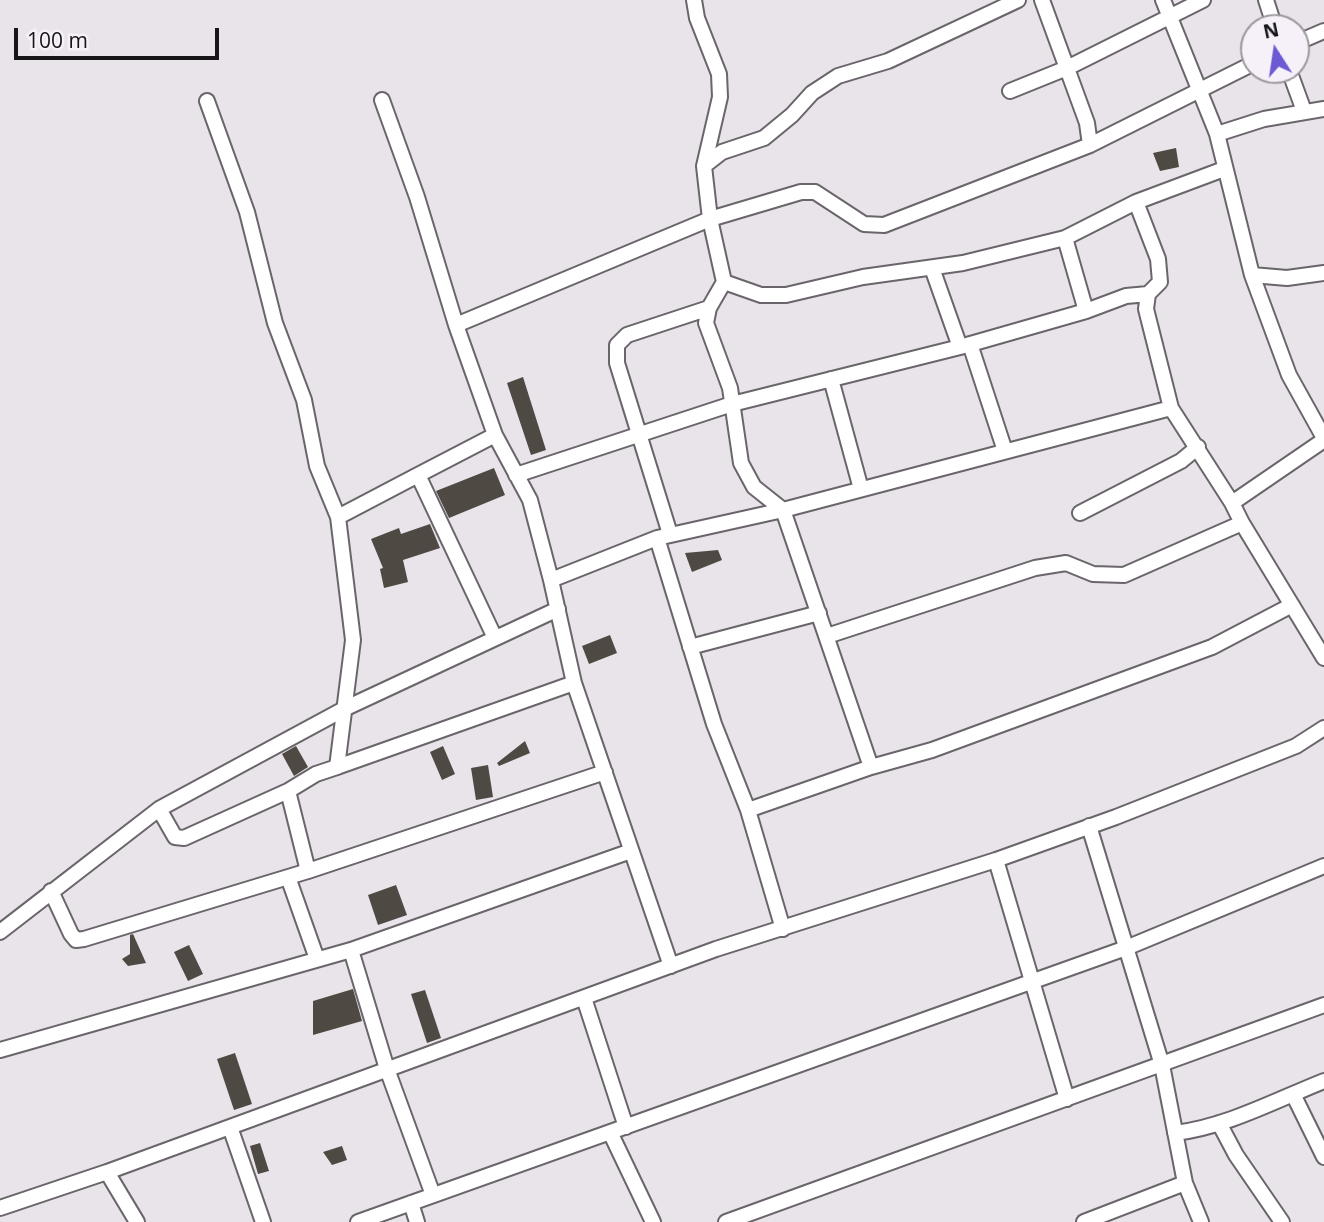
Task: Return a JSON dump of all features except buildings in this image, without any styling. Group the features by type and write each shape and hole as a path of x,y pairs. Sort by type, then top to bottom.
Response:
{"street":[{"path":"694,0 697,18 719,74 720,85 720,97 704,166 710,219 724,282 709,308 706,323 730,388 741,463 754,487 783,510 871,766"},
{"path":"704,166 722,152 764,138 813,93 838,76 888,61 1018,0"},
{"path":"1042,0 1087,123 1090,145"},
{"path":"1163,0 1219,142 1252,275 1289,375 1324,439 1232,503"},
{"path":"1010,91 1067,68 1203,0"},
{"path":"456,325 710,219 801,192 815,192 864,225 884,225 1090,145 1240,70"},
{"path":"1294,84 1304,111"},
{"path":"382,100 417,197 456,325 495,435 530,500 574,683 671,966"},
{"path":"206,101 247,212 275,323 304,400 317,466 338,517 353,640 337,767"},
{"path":"1219,142 1264,119 1324,109"},
{"path":"724,282 761,295 786,295 863,277 964,263 1065,238 1136,202 1224,169"},
{"path":"1136,202 1158,259 1160,282 1148,294 1146,309 1171,408 1198,447 1324,658"},
{"path":"1065,238 1086,311"},
{"path":"932,268 965,345 1005,451"},
{"path":"1252,275 1287,278 1324,274"},
{"path":"516,475 732,404 965,345 1086,311 1126,296 1148,294"},
{"path":"709,308 627,335 617,345 617,363 639,436 690,647 715,724 748,810 783,929"},
{"path":"831,379 861,489"},
{"path":"551,580 663,536 783,510 1171,408"},
{"path":"338,517 495,435"},
{"path":"1080,513 1181,461 1198,447"},
{"path":"418,475 495,639"},
{"path":"827,636 1035,568 1066,563 1093,574 1124,575 1242,523"},
{"path":"748,810 871,766 932,750 1212,647 1292,605"},
{"path":"0,932 159,809 346,708 558,609"},
{"path":"690,647 818,613"},
{"path":"159,809 175,837 184,838 288,791 316,774 574,683"},
{"path":"0,1208 107,1172 671,966 996,860 1296,746 1324,728"},
{"path":"51,891 71,934 76,940 84,939 307,871 605,772"},
{"path":"288,791 307,871"},
{"path":"1089,826 1162,1065 1185,1183 1201,1222"},
{"path":"0,1050 351,950 631,851"},
{"path":"996,860 1067,1099"},
{"path":"358,1222 1126,948 1324,866"},
{"path":"288,877 317,959"},
{"path":"351,950 387,1069 433,1195"},
{"path":"584,998 626,1127"},
{"path":"726,1222 1324,1005"},
{"path":"1175,1133 1195,1131 1219,1123 1324,1081"},
{"path":"1293,1094 1324,1157"},
{"path":"1219,1123 1236,1156 1282,1222"},
{"path":"230,1127 263,1222"},
{"path":"610,1132 653,1222"},
{"path":"107,1172 134,1221"},
{"path":"1084,1222 1185,1183"},
{"path":"411,1203 417,1222"}]}
